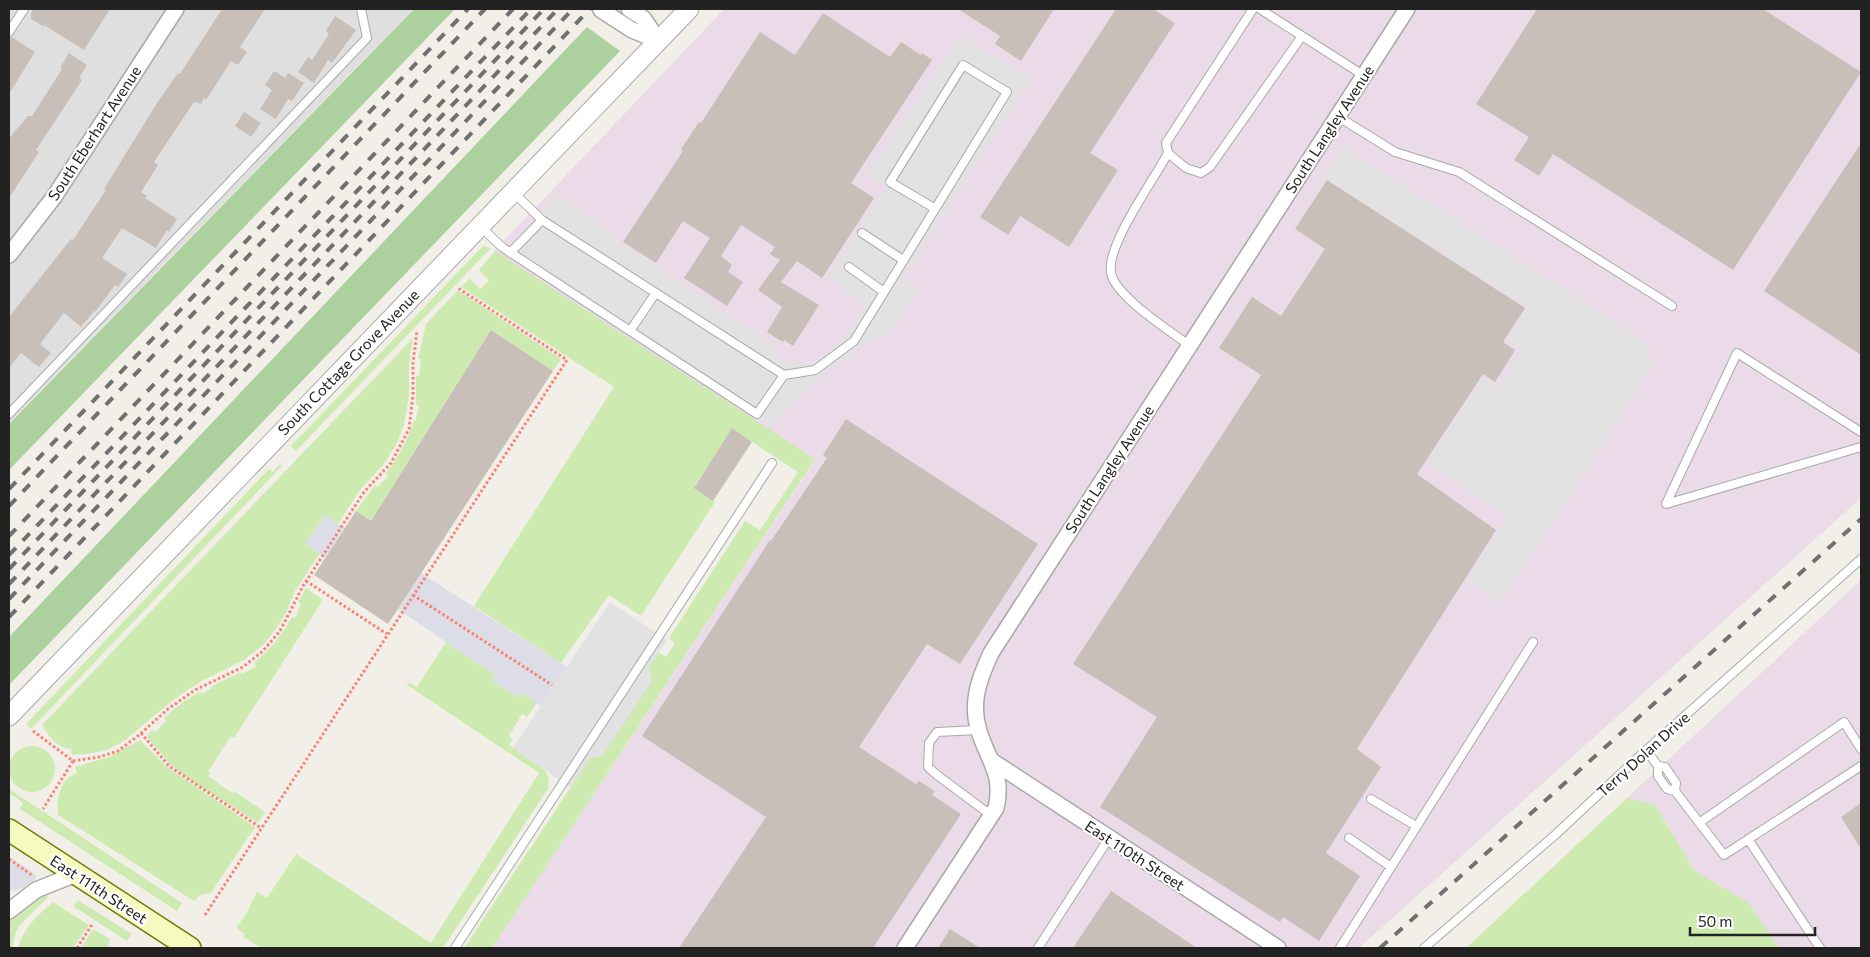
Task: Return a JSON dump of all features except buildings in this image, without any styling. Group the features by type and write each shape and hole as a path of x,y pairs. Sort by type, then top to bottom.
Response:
{"main road":[{"name":"East 111th Street","path":"9,830 190,948"}],"street":[{"name":"South Eberhart Avenue","path":"9,255 54,196 176,9"},
{"path":"629,9 644,18 659,40"},
{"name":"South Cottage Grove Avenue","path":"9,716 689,9"},
{"name":"South Langley Avenue","path":"906,948 996,808 999,780 978,730 975,712 976,692 982,672 991,653 1407,9"},
{"path":"601,10 632,30 659,40"},
{"name":"East 110th Street","path":"992,761 1278,948"},
{"path":"9,911 36,890 76,874"}],"lane":[{"path":"9,32 24,9"},
{"path":"9,414 367,38 362,9"},
{"path":"1253,9 1166,143 1168,153 1186,168 1201,173 1210,167 1302,36"},
{"path":"1260,9 1363,76"},
{"path":"512,192 542,220 784,375 815,370 854,342 934,208 1007,92 963,65 890,182 934,208"},
{"path":"1337,116 1395,152 1458,172 1672,306"},
{"path":"1168,153 1122,232 1114,251 1111,273 1122,292 1149,316 1189,345"},
{"path":"510,253 542,220"},
{"path":"479,226 510,253 757,414 784,375"},
{"path":"862,233 903,260"},
{"path":"849,267 884,292"},
{"path":"630,331 655,294"},
{"path":"1861,432 1737,353 1666,504 1861,446"},
{"path":"455,948 772,463"},
{"name":"Terry Dolan Drive","path":"1424,948 1555,834 1646,750 1861,560"},
{"path":"1340,948 1532,642"},
{"path":"1699,822 1844,722 1861,749"},
{"path":"978,730 937,732 929,743 928,767 992,816"},
{"path":"1646,750 1658,766 1665,767 1676,783 1675,791 1724,855 1861,766"},
{"path":"1372,799 1416,826"},
{"path":"1038,948 1109,838"},
{"path":"1349,838 1391,867"},
{"path":"1748,839 1820,948"}],"path":[{"path":"205,915 567,360 458,288"},
{"path":"33,731 73,761 100,757 118,751 168,709 195,690 243,667 263,651 280,631 306,581 364,492 391,464 409,429 417,331"},
{"path":"306,581 387,634"},
{"path":"413,594 552,685"},
{"path":"141,733 169,766 262,828"},
{"path":"43,809 73,761"},
{"path":"9,859 36,879"},
{"path":"77,948 93,923"}],"shaded area":[{"path":"9,9 413,9 9,423"},
{"path":"724,9 1861,9 1861,498 1359,948 492,948 815,460 494,251"},
{"path":"961,36 1030,79 903,279 918,290 890,332 869,343 825,372 770,425 516,248 555,193 610,231 613,237 772,343 779,358 804,365 824,357 846,335 867,305 827,279 886,187 866,175"},
{"path":"1342,146 1652,346 1645,356 1655,363 1500,603 1467,582 1508,517 1427,464 1482,378 1498,388 1522,350 1507,340 1527,307 1322,176"},
{"path":"325,515 344,528 325,557 305,544"},
{"path":"421,573 567,667 541,706 521,692 518,697 492,681 495,675 397,609"},
{"path":"1861,580 1861,948 1779,948 1749,903 1695,871 1655,805 1627,798"},
{"path":"610,602 667,640 649,667 652,681 603,755 590,758 571,788 513,748"},
{"path":"9,856 36,875 36,879 20,889 9,891"}],"green space":[{"path":"414,9 455,9 9,470 9,424"},
{"path":"587,27 620,51 9,685 9,637"},
{"path":"484,245 490,249 296,451 291,446"},
{"path":"495,251 815,459 492,948 464,948 590,758 603,755 658,652 666,657 675,643 669,638 745,521 760,530 798,472 732,429 694,487 715,502 641,616 609,595 561,663 474,606 614,387 461,287 470,278 480,289 489,281 479,270"},
{"path":"458,290 561,359 553,371 491,330 371,521 356,511 375,485 378,487 388,476 386,473 399,455 416,420 419,405 416,405 416,376 419,375 421,359 418,359 426,324"},
{"path":"413,338 409,365 409,396 404,425 396,445 383,465 360,490 338,524 325,515 305,544 320,553 295,591 286,613 262,646 244,660 200,682 176,698 124,741 107,750 72,755 71,749 57,744 42,725"},
{"path":"280,464 282,466 31,729 26,724 269,469 273,472"},
{"path":"306,588 323,600 234,738 231,736 208,772 210,773 208,776 232,793 234,791 265,812 258,823 189,779 170,764 147,737 152,730 155,732 166,721 164,718 168,714 186,700 200,692 202,694 212,688 212,686 256,666 254,663 275,642 292,617 295,618 301,604 298,602"},
{"path":"446,642 495,675 492,681 518,697 521,692 537,703 527,717 522,714 509,736 513,739 509,745 545,770 549,779 548,789 443,948 261,948 243,937 245,934 236,928 246,914 257,892 267,898 296,854 431,943 539,773 407,685 408,682 417,687"},
{"path":"140,740 166,766 255,827 211,893 200,895 194,901 58,815 60,790 66,780 77,773 75,767 109,757"},
{"path":"32,746 45,750 51,756 55,769 51,782 45,788 32,792 19,788 13,782 9,769 13,756 19,750"},
{"path":"9,789 182,903 177,911 20,809 23,803 9,793"},
{"path":"1627,798 1655,805 1695,871 1749,903 1779,948 1466,948"},
{"path":"43,894 48,897 20,925 12,948 9,948 9,922 16,913"},
{"path":"78,900 132,934 127,941 73,906"},
{"path":"53,902 89,925 73,948 18,948 36,917"},
{"path":"93,929 110,939 108,948 81,948"}],"railway":[{"path":"9,489 468,9"},
{"path":"9,506 485,9"},
{"path":"9,536 513,9"},
{"path":"9,555 531,9"},
{"path":"9,569 544,9"},
{"path":"9,584 558,9"},
{"path":"9,599 573,9"},
{"path":"9,617 590,9"},
{"path":"1380,948 1861,519"}]}
